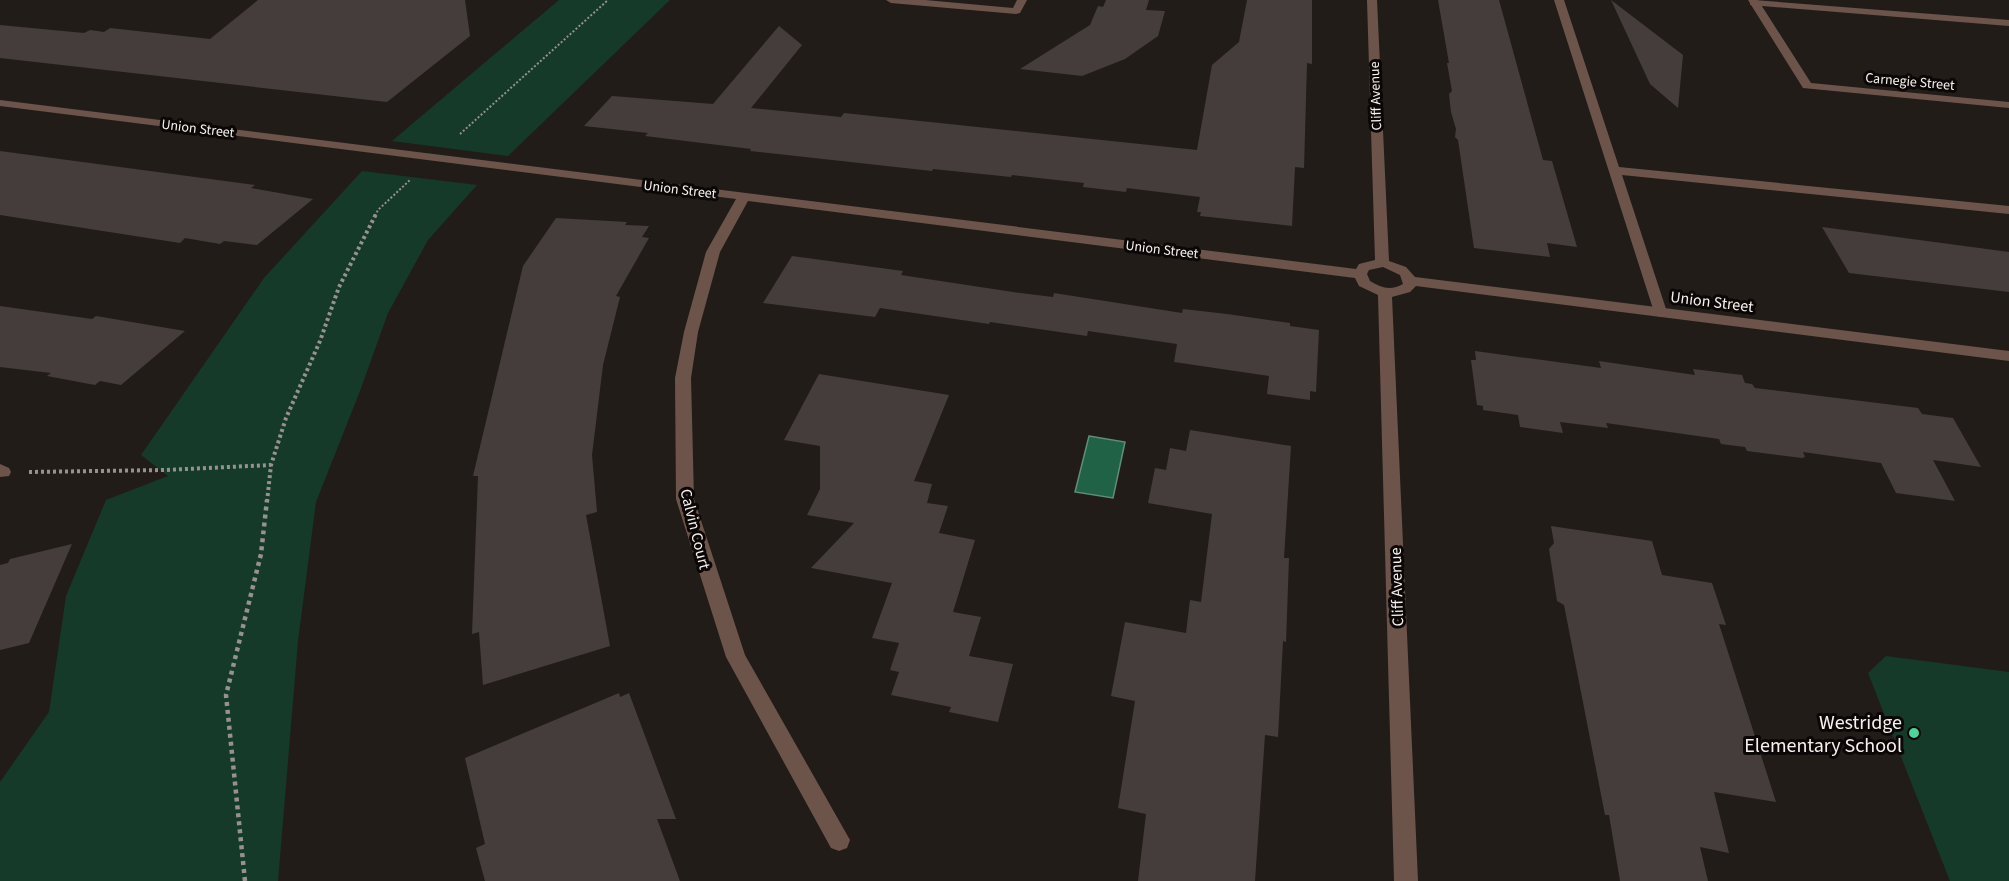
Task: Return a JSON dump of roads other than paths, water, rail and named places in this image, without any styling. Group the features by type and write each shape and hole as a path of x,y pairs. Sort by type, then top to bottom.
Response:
{"street":[{"path":"891,0 1016,12 1022,0"},
{"name":"Cliff Avenue","path":"1372,0 1383,263"},
{"path":"1559,0 1660,312"},
{"path":"1753,1 2009,23"},
{"name":"Carnegie Street","path":"1753,1 1807,86 2009,105"},
{"name":"Union Street","path":"0,103 1360,274"},
{"path":"1614,170 2009,210"},
{"name":"Calvin Court","path":"744,197 713,252 700,290 691,332 683,378 685,499 736,657 839,840"},
{"path":"1383,263 1404,271 1410,285 1401,292 1385,292 1370,287 1361,279 1360,274 1364,267 1383,263"},
{"name":"Union Street","path":"1410,281 2009,356"},
{"name":"Cliff Avenue","path":"1385,292 1406,881"}],"place":[{"name":"Westridge Elementary School","path":"1914,733"}]}
